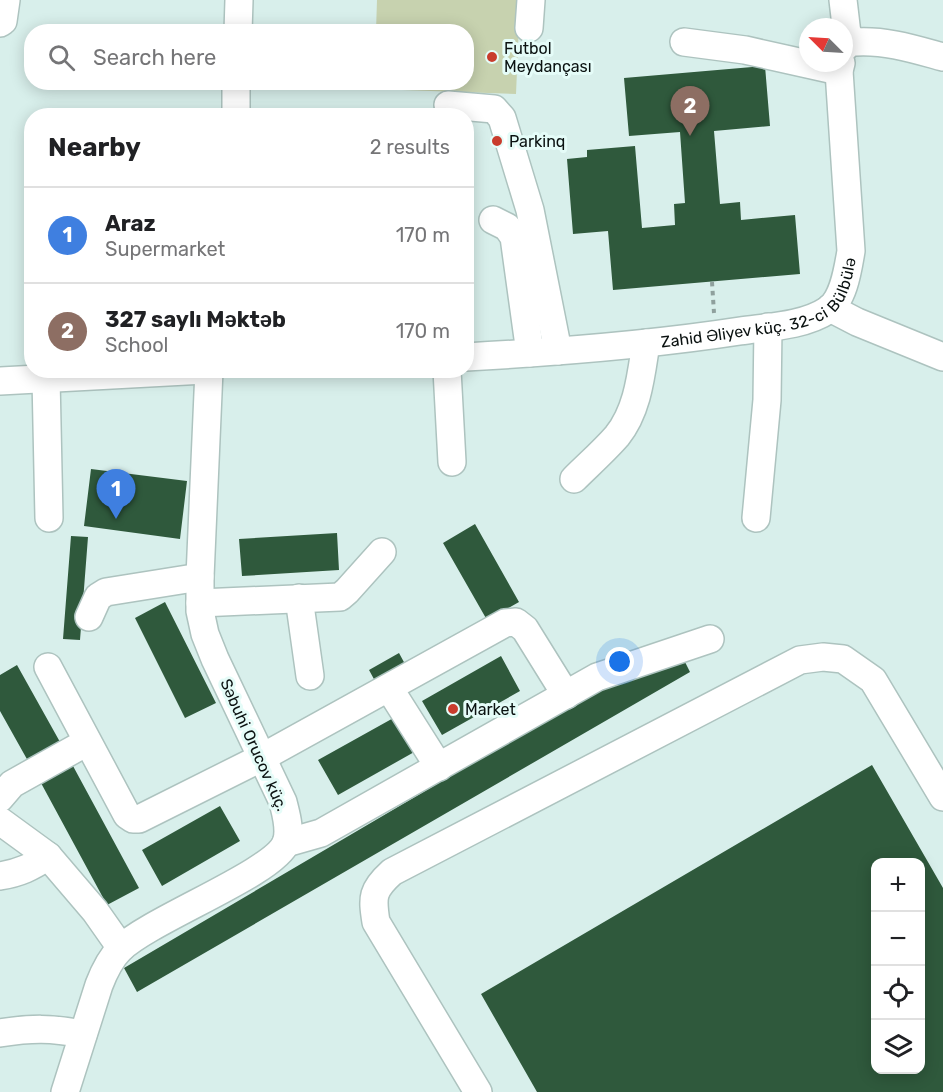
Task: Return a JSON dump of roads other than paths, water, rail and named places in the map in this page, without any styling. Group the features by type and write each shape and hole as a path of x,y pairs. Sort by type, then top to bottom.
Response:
{"street":[{"path":"0,23 3,21 6,0"},
{"path":"238,24 239,0"},
{"path":"529,28 531,0"},
{"name":"Zahid Əliyev küç. 32-ci Bülbülə","path":"843,0 843,18"},
{"path":"853,44 874,40 943,57"},
{"path":"684,42 754,52 799,53"},
{"name":"Zahid Əliyev küç. 32-ci Bülbülə","path":"474,356 558,351 716,335 800,321 830,308 847,279 850,251 844,72"},
{"path":"236,90 236,108"},
{"path":"448,105 494,109 502,118 530,210 558,351"},
{"path":"493,220 507,226 514,237 530,353"},
{"path":"830,308 856,322 943,357"},
{"path":"756,518 767,400 768,327"},
{"path":"574,479 618,435 634,407 646,343"},
{"path":"0,381 46,378 49,518"},
{"name":"Səbuhi Orucov küç.","path":"207,378 200,590 205,634 283,802 287,819 286,843"},
{"path":"447,378 452,462"},
{"path":"89,617 99,597 106,592 200,590 299,598 340,597 382,552"},
{"path":"299,598 310,676"},
{"path":"48,667 127,815 133,819 139,819 261,758 505,622 516,622 525,628 566,695"},
{"path":"65,1092 105,970 121,948 154,926 270,862 286,843 321,833 597,677 710,639"},
{"path":"478,1092 376,922 373,898 380,884 392,872 800,660 823,657 843,659 873,680 943,797"},
{"path":"389,688 439,767"},
{"path":"0,798 12,784 87,742"},
{"path":"0,821 48,856 95,911 121,948"},
{"path":"0,876 17,874 33,867 48,856"},
{"path":"0,1033 33,1028 55,1029 83,1035"}],"place":[{"name":"Futbol Meydançası","path":"492,57"},
{"name":"327 saylı Məktəb","path":"690,136"},
{"name":"Parkinq","path":"497,141"},
{"name":"Araz","path":"116,519"},
{"name":"Market","path":"453,709"}]}
